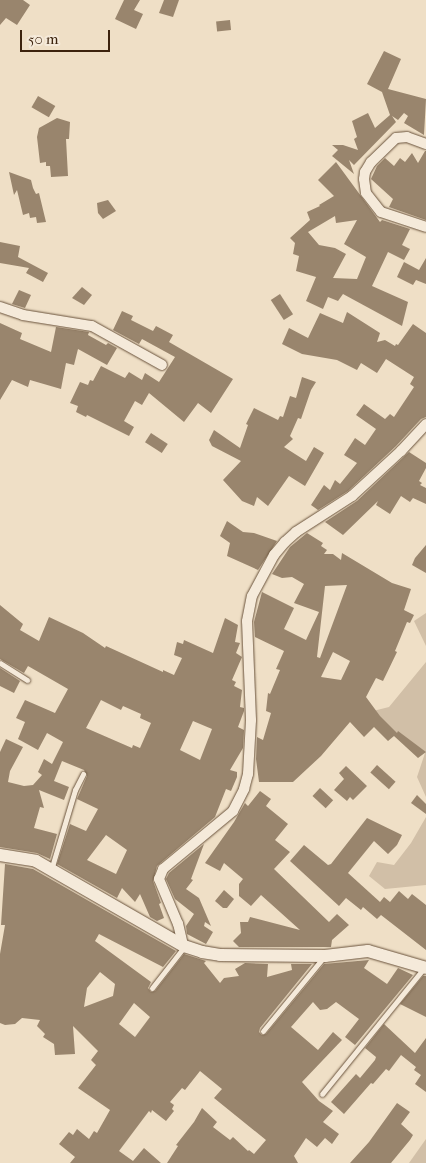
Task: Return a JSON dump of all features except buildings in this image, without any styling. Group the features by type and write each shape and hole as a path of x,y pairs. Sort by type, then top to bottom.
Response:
{"street":[{"path":"426,144 407,137 396,138 371,162 365,172 364,180 366,193 381,212 426,227"},
{"path":"0,307 22,315 92,326 162,365"},
{"path":"184,945 159,879 164,869 233,811 244,789 248,774 251,720 246,621 252,596 274,555 285,542 303,527 352,496 402,451 426,424"},
{"path":"0,855 36,861 184,945 220,955 325,956 368,951 425,968"}],"lane":[{"path":"0,663 27,680"},
{"path":"51,870 71,802 83,774"},
{"path":"152,988 184,945"},
{"path":"263,1031 325,956"},
{"path":"322,1094 425,968"}],"shaded area":[{"path":"426,613 426,646 414,621"},
{"path":"426,662 426,797 417,777 425,753 390,729 373,711 389,707"},
{"path":"426,817 426,885 385,889 369,876 377,862 394,865 411,843"},
{"path":"426,1139 426,1163 409,1163"}]}
